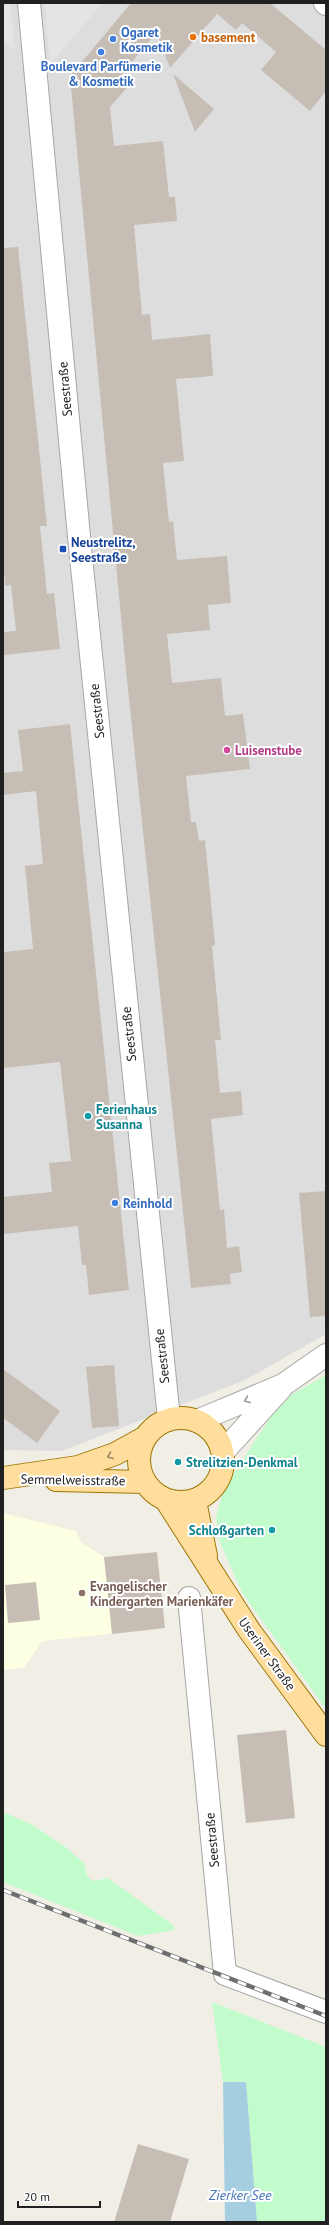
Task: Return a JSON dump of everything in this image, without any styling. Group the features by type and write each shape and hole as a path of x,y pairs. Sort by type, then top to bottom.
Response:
{"main road":[{"path":"183,1418 197,1421 214,1433 223,1452 221,1474 210,1492 195,1501 180,1503 166,1500 153,1493 144,1482 139,1460 144,1438 155,1426 169,1419 183,1418"},
{"name":"Semmelweisstraße","path":"3,1479 78,1467 115,1454 144,1438"},
{"name":"Semmelweisstraße","path":"3,1479 144,1482"},
{"name":"Useriner Straße","path":"166,1500 249,1630 326,1735"},
{"name":"Useriner Straße","path":"195,1501 210,1571"}],"street":[{"name":"Seestraße","path":"29,3 79,540 169,1419"},
{"path":"197,1421 283,1385 326,1355"},
{"path":"223,1452 283,1385"},
{"name":"Seestraße","path":"190,1598 225,1974 326,2012"}],"shaded area":[{"path":"3,3 326,3 326,1334 245,1380 62,1451 3,1450"},
{"path":"3,3 10,3 15,51 3,41"},
{"path":"45,3 103,3 50,64"},
{"name":"Evangelischer Kindergarten Marienkäfer","path":"3,1513 76,1531 81,1542 104,1557 157,1552 165,1628 42,1641 24,1668 3,1670"}],"green space":[{"name":"Schloßgarten","path":"326,1375 326,1709 243,1594 220,1543 216,1517 224,1488 282,1400"},
{"path":"3,1812 31,1824 64,1846 84,1863 87,1876 93,1881 108,1878 173,1925 174,1930 138,1936 3,1882"},
{"path":"212,2002 326,2047 326,2222 257,2222 246,2082 223,2082"}],"water":[{"name":"Zierker See","path":"223,2082 246,2082 257,2222 225,2222"}],"building":[{"path":"131,3 270,3 326,50 326,91 310,111 261,70 276,52 242,23 236,30 217,14 170,68 155,28 152,29 152,38 121,75 131,83 110,107 114,146 163,141 169,197 175,197 177,221 134,225 142,315 150,314 152,340 210,334 213,376 176,379 184,461 163,463 169,522 173,521 177,560 227,556 231,603 208,605 210,630 167,634 172,683 221,678 225,716 243,714 250,769 186,776 191,822 196,822 199,841 205,840 215,945 212,946 221,1040 215,1040 220,1093 241,1091 243,1115 211,1119 220,1210 224,1209 227,1248 239,1246 242,1272 230,1274 231,1284 191,1288 126,670 70,76"},
{"path":"173,74 214,109 195,132"},
{"path":"18,247 47,526 40,526 47,594 54,593 60,649 3,655 3,632 16,631 11,585 5,586 5,577 3,577 3,248"},
{"path":"70,724 129,1290 89,1295 86,1265 82,1265 78,1226 3,1234 3,1197 52,1192 49,1163 71,1161 60,1062 3,1068 3,952 33,949 25,866 43,864 36,791 3,795 3,773 23,771 18,730"},
{"path":"326,1191 326,1316 310,1317 299,1193"},
{"path":"114,1365 119,1426 92,1428 86,1367"},
{"path":"3,1369 60,1411 37,1443 3,1418"},
{"path":"157,1552 165,1628 112,1634 104,1557"},
{"path":"36,1582 40,1620 8,1623 5,1585"},
{"path":"286,1730 295,1818 246,1823 237,1735"},
{"path":"138,2144 189,2159 170,2222 114,2222"}],"railway":[{"path":"3,1890 326,2016"}],"place":[{"name":"basement","path":"193,37"},
{"name":"Ogaret Kosmetik","path":"113,39"},
{"name":"Boulevard Parfümerie & Kosmetik","path":"101,52"},
{"name":"Neustrelitz, Seestraße","path":"63,549"},
{"name":"Luisenstube","path":"227,750"},
{"name":"Ferienhaus Susanna","path":"88,1116"},
{"name":"Reinhold","path":"115,1203"},
{"name":"Strelitzien-Denkmal","path":"178,1462"},
{"name":"Schloßgarten","path":"272,1530"},
{"name":"Evangelischer Kindergarten Marienkäfer","path":"82,1593"}]}
